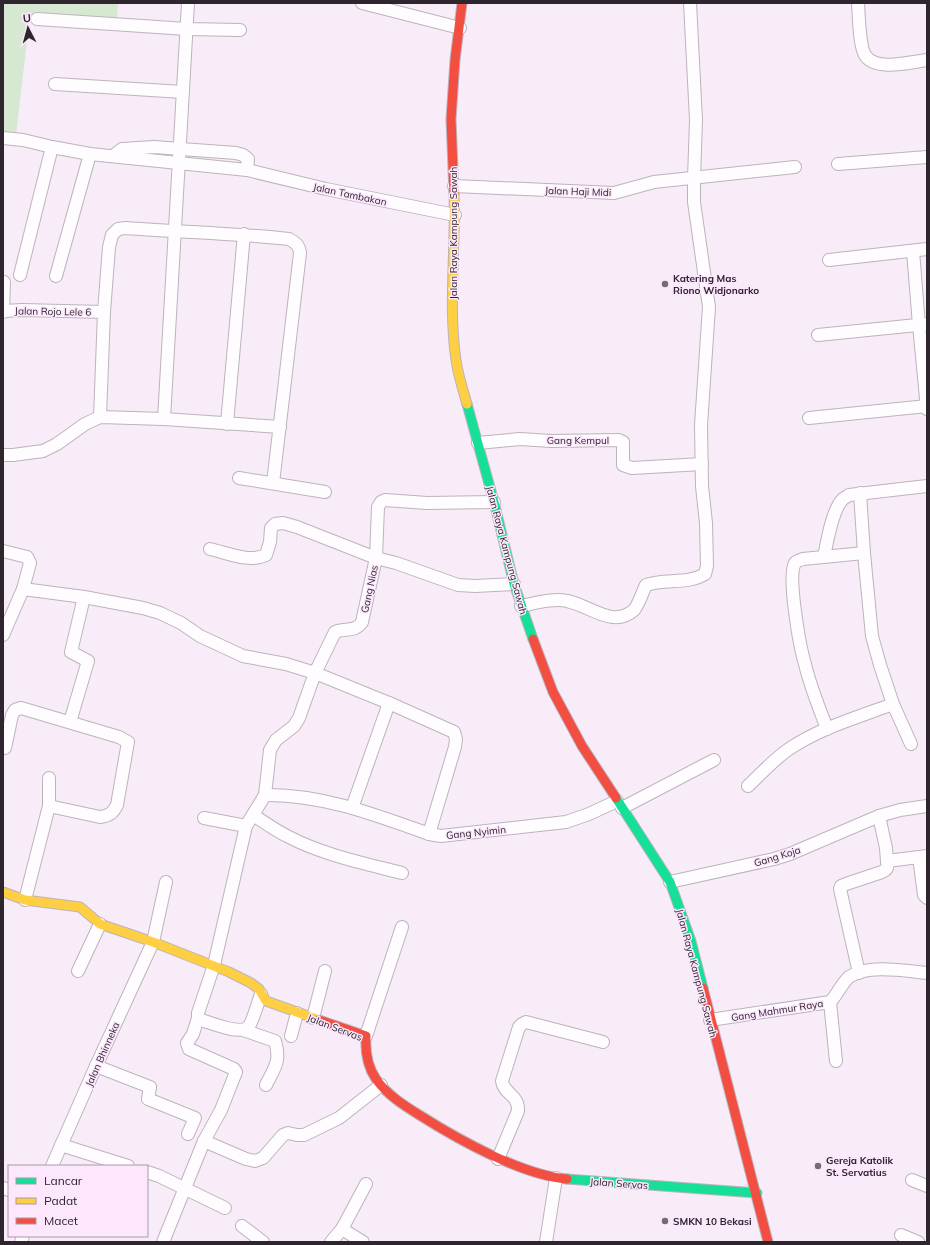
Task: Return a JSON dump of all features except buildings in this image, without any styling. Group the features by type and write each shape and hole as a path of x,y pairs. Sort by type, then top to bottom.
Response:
{"street":[{"path":"164,419 188,3"},
{"path":"362,3 460,28"},
{"name":"Jalan Raya Kampung Sawah","path":"462,3 451,112 455,215 453,330 455,354 467,406 494,502 514,584 553,692 582,746 670,882 680,908 691,940 710,1020 757,1193 768,1242"},
{"path":"521,606 548,601 566,600 581,604 604,616 622,618 635,610 646,585 688,580 698,578 705,574 707,566 706,523 702,486 701,425 709,307 694,202 696,120 690,3"},
{"path":"858,3 862,46 865,55 871,61 881,64 927,60"},
{"path":"37,20 240,30"},
{"path":"55,84 183,92"},
{"name":"Jalan Tambakan","path":"3,138 23,140 90,154 247,170 326,189 455,215"},
{"path":"20,275 52,147"},
{"name":"Jalan Tambakan","path":"113,156 122,149 154,147 236,153 243,155 248,159 247,170"},
{"path":"56,276 90,154"},
{"path":"838,164 927,157"},
{"name":"Jalan Haji Midi","path":"454,186 614,193 654,182 795,168"},
{"path":"100,417 104,312 109,247 112,235 118,229 126,228 174,232 244,234 289,239 299,246 300,253 273,483"},
{"path":"227,424 244,234"},
{"path":"829,260 927,249"},
{"path":"913,251 923,325 927,409"},
{"name":"Jalan Rojo Lele 6","path":"4,282 3,312 22,310 104,312"},
{"path":"818,335 923,325"},
{"path":"809,418 927,406"},
{"path":"3,455 43,451 57,444 85,424 100,417 164,419 280,427"},
{"name":"Gang Kempul","path":"478,443 520,439 551,441 619,440 623,442 623,465 632,468 702,464"},
{"path":"239,478 325,492"},
{"path":"824,557 829,532 842,499 849,495 860,493 927,486"},
{"path":"860,493 872,636 893,704 911,744"},
{"path":"210,549 242,557 260,558 266,555 270,542 271,528 275,524 283,523 297,526 376,558 378,507 380,502 385,500 426,503 494,502"},
{"path":"3,551 27,557 30,563 23,589 3,635"},
{"path":"827,729 805,664 796,622 793,579 794,566 798,561 803,559 864,553"},
{"name":"Gang Nias","path":"265,795 270,750 276,740 294,726 299,718 315,673 335,632 356,629 360,626 376,558 396,563 458,585 475,586 514,584"},
{"path":"23,589 84,597 143,608 160,613 181,623 200,636 243,656 286,664 315,673 389,703 454,732 456,739 455,747 429,834"},
{"path":"70,722 88,662 71,652 84,597"},
{"path":"352,808 389,703"},
{"path":"748,786 787,750 799,743 827,729 893,704"},
{"path":"5,748 12,715 15,710 20,708 118,737 128,742 117,805 113,813 100,817 49,806"},
{"name":"Gang Nyimin","path":"265,795 299,797 352,808 429,834 441,836 566,822 619,805 714,760"},
{"path":"25,900 49,806 49,778"},
{"path":"163,1242 204,1141 221,1110 236,1072 234,1069 189,1048 186,1042 193,1034 198,1013 214,965 246,826 265,795"},
{"name":"Gang Koja","path":"670,882 774,859 790,854 879,816 900,810 927,806"},
{"path":"253,815 286,836 336,856 402,873"},
{"path":"859,973 840,889 841,886 887,870 888,866 879,816"},
{"path":"204,818 246,826"},
{"path":"887,861 923,856 924,895 927,898"},
{"name":"Jalan Bhinneka","path":"52,1165 153,942 166,882"},
{"name":"Jalan Servas","path":"3,892 25,900 80,906 100,924 214,965 251,983 259,989 266,1001 366,1036 365,1047 372,1073 381,1085 400,1103 463,1141 498,1159 532,1172 556,1178 757,1193"},
{"path":"78,971 100,924"},
{"path":"366,1036 402,927"},
{"name":"Gang Mahmur Raya","path":"710,1020 830,1002 848,978 869,970 885,969 927,972"},
{"path":"312,1018 325,971"},
{"path":"243,1030 249,1026 261,994"},
{"path":"830,1002 836,1061"},
{"path":"291,1036 297,1013"},
{"path":"198,1018 236,1030 243,1030 275,1041 278,1050 278,1061 266,1085"},
{"path":"498,1159 518,1111 518,1105 515,1099 503,1087 502,1081 519,1027 526,1022 603,1042"},
{"path":"96,1066 150,1087 148,1099 195,1118 188,1134"},
{"path":"204,1141 246,1159 255,1161 263,1158 283,1135 288,1133 304,1135 339,1118 381,1085"},
{"path":"61,1145 125,1165"},
{"path":"148,1172 159,1176 225,1208"},
{"path":"546,1242 556,1178"},
{"path":"912,1180 927,1186"},
{"path":"331,1242 342,1229 366,1184"},
{"path":"242,1226 263,1242"},
{"path":"342,1229 363,1242"},
{"path":"901,1235 918,1242"}],"green space":[{"path":"3,3 118,3 117,21 30,15 16,135 3,135"}],"traffic: fast":[{"path":"467,404 494,502 514,584 533,639"},
{"path":"616,798 670,882 691,941 703,988"},
{"path":"567,1179 757,1193"}],"traffic: slow":[{"path":"454,194 452,298 454,340 458,371 467,404"},
{"path":"3,892 25,900 80,907 100,924 153,942 229,972 251,983 259,989 266,1001 319,1020"}],"traffic: jam":[{"path":"454,194 451,119 455,60 462,3"},
{"path":"533,639 553,692 582,746 616,798"},
{"path":"703,988 768,1242"},
{"path":"319,1020 366,1036 367,1059 370,1069 380,1085 409,1108 472,1145 511,1164 549,1176 567,1179"}],"place":[{"name":"Katering Mas Riono Widjonarko","path":"665,284"},
{"name":"Gereja Katolik St. Servatius","path":"818,1166"},
{"name":"SMKN 10 Bekasi","path":"665,1221"}]}
